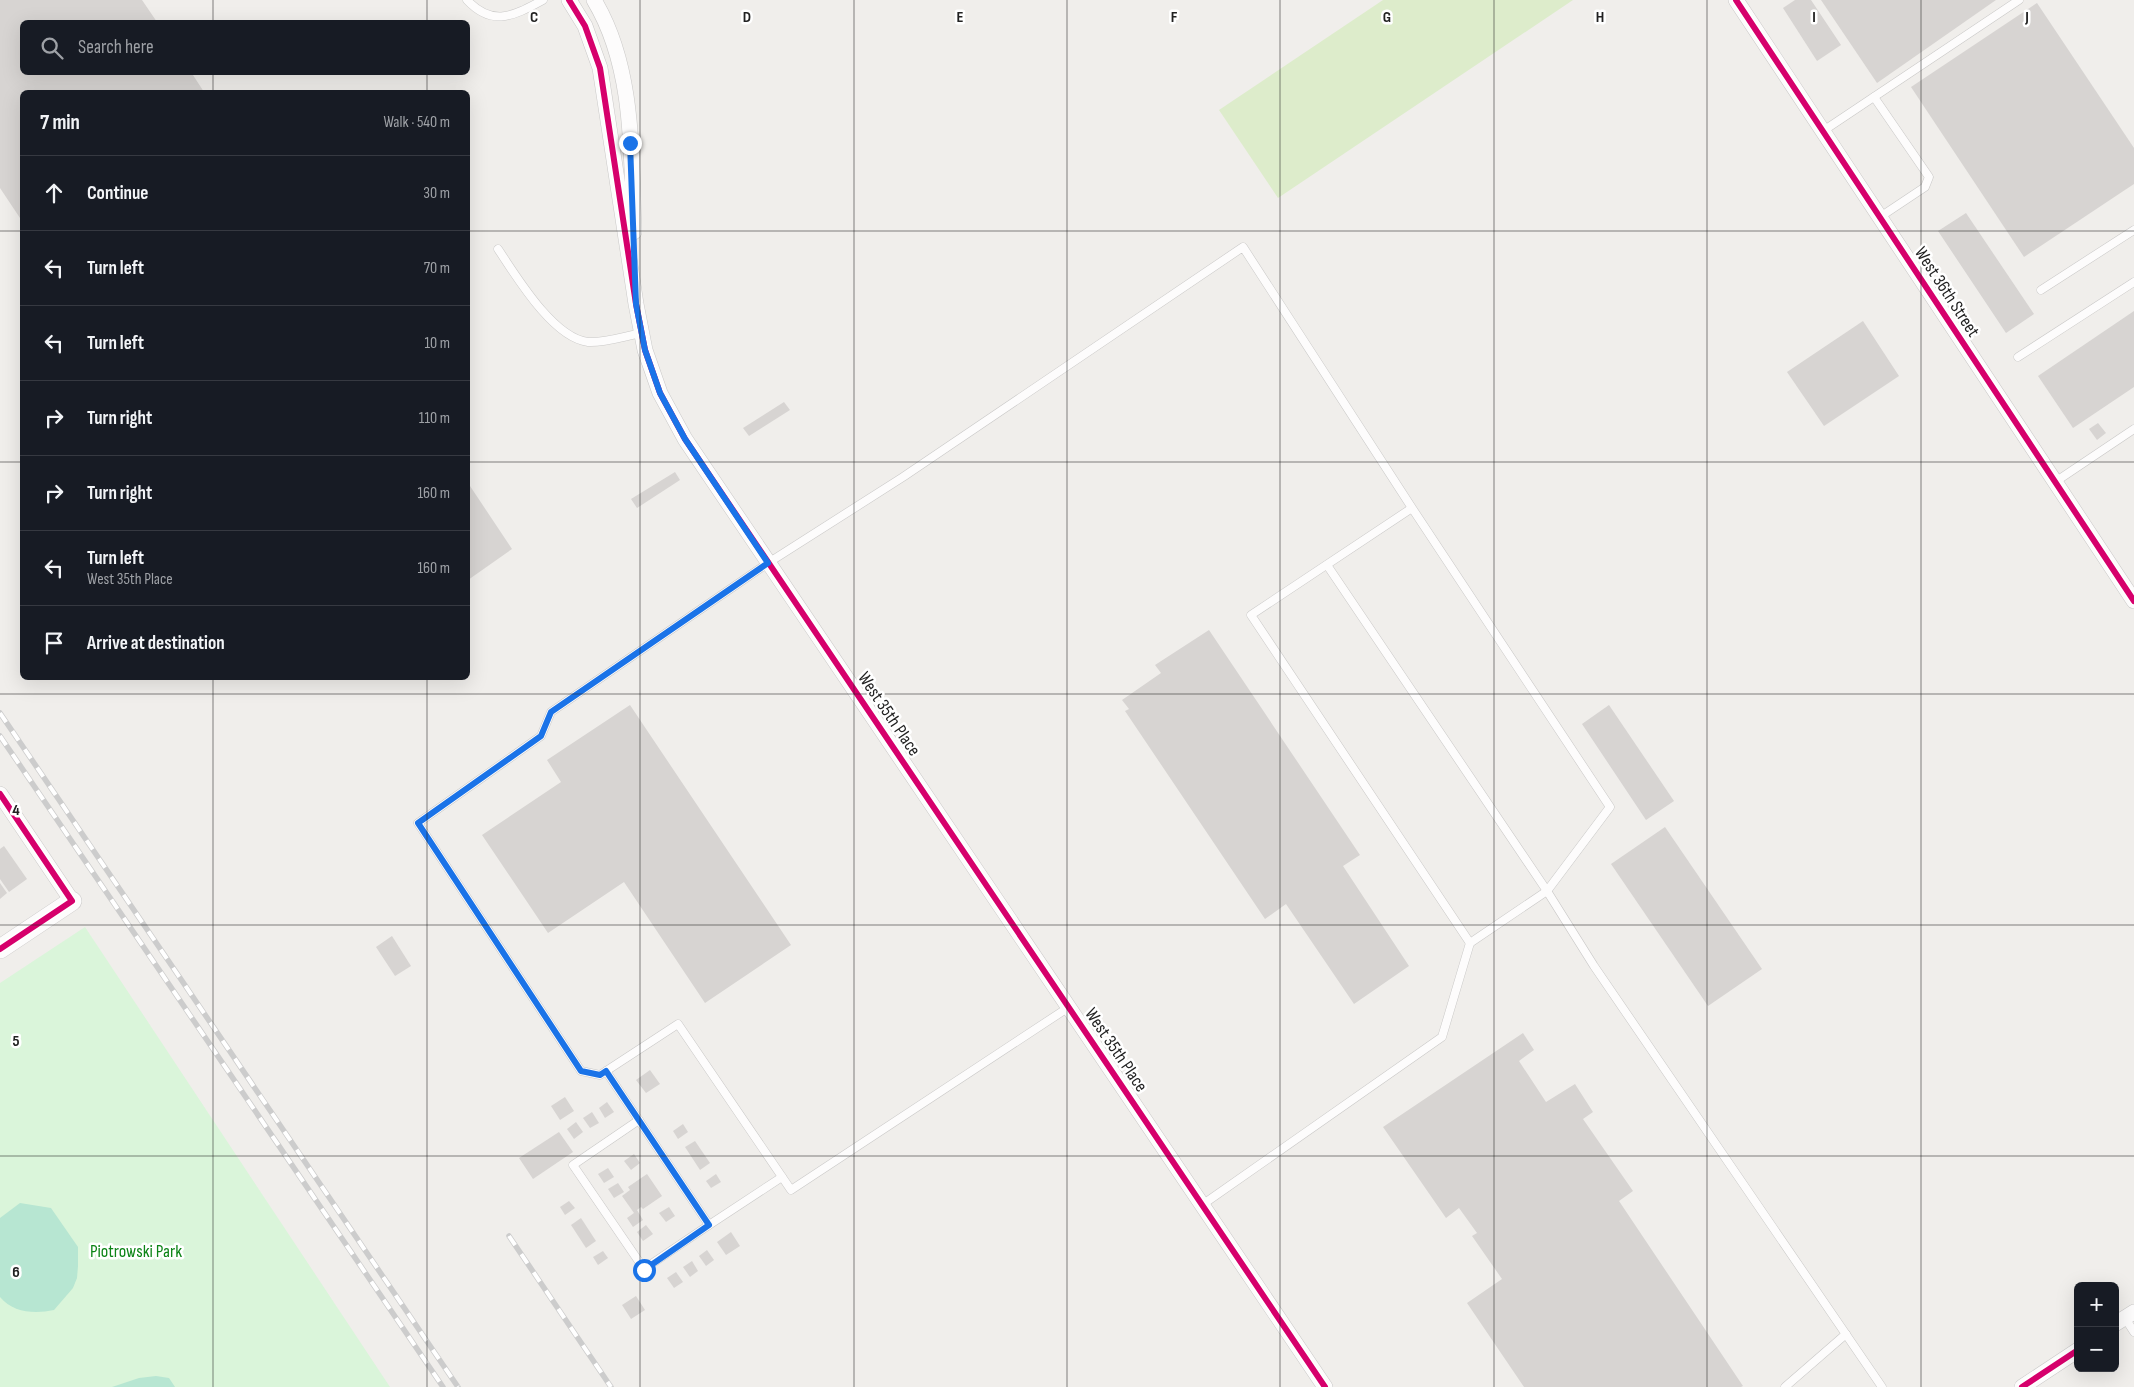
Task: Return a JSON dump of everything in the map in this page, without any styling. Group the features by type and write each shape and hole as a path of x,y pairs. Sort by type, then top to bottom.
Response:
{"street":[{"name":"West 35th Place","path":"569,0 585,26 600,68 636,304 645,350 660,393 685,439 1324,1387"},
{"name":"West 35th Place","path":"594,0 615,45 625,89 630,143 636,304"},
{"name":"West 36th Street","path":"1736,0 2134,600"},
{"path":"0,794 72,901 0,949"},
{"path":"2022,1387 2074,1353"}],"lane":[{"path":"467,0 487,14 500,18 515,15 543,0"},
{"path":"1823,131 2019,0"},
{"path":"1874,97 1929,177 1925,187 1880,217"},
{"path":"2041,290 2134,230"},
{"path":"1069,1007 791,1190 678,1024 600,1075 581,1071 418,823 541,736 551,712 768,563 903,477 1243,247 1412,508 1610,807 1546,891 1470,943 1442,1037 1202,1205"},
{"path":"498,249 536,304 570,336 588,342 642,333"},
{"path":"2018,357 2134,282"},
{"path":"2055,482 2134,429"},
{"path":"1412,508 1251,615 1470,943"},
{"path":"1327,565 1546,891 1594,966 1882,1387"},
{"path":"606,1071 709,1225"},
{"path":"639,1120 573,1165 644,1270 782,1176"},
{"path":"2125,1318 2134,1332"},
{"path":"1785,1387 1846,1334"}],"green space":[{"path":"1383,0 1573,0 1278,198 1219,110"},
{"name":"Piotrowski Park","path":"85,927 390,1387 0,1387 0,983"},
{"path":"20,1203 51,1208 78,1247 77,1278 73,1288 54,1310 25,1311 11,1306 0,1297 0,1218"},
{"path":"156,1376 169,1378 175,1387 112,1387 139,1378"}],"building":[{"path":"0,0 142,0 156,20 20,20 20,75 193,75 203,90 20,90 20,218 0,188"},
{"path":"1795,0 1811,0 1841,45 1817,61 1783,8"},
{"path":"1821,0 1996,0 1877,83"},
{"path":"2037,3 2134,148 2134,184 2024,257 1911,87"},
{"path":"1966,213 2034,314 2006,333 1938,231"},
{"path":"2134,311 2134,387 2073,428 2038,376"},
{"path":"1863,321 1899,376 1824,426 1787,372"},
{"path":"784,402 790,410 749,436 743,428"},
{"path":"2098,423 2106,433 2097,440 2089,429"},
{"path":"675,472 680,480 637,508 631,499"},
{"path":"470,486 512,549 470,579"},
{"path":"1209,630 1360,855 1343,866 1409,966 1354,1004 1286,904 1265,919 1125,711 1129,709 1122,700 1161,673 1155,665"},
{"path":"630,705 791,945 705,1003 624,882 548,933 482,835 561,782 547,760"},
{"path":"1609,705 1674,801 1646,820 1582,724"},
{"path":"1665,827 1762,969 1708,1006 1611,864"},
{"path":"4,846 27,879 9,892 0,879 0,849"},
{"path":"0,883 7,893 0,899"},
{"path":"392,936 411,966 395,976 376,947"},
{"path":"1523,1033 1534,1050 1519,1061 1546,1102 1575,1084 1593,1112 1583,1119 1633,1191 1619,1201 1743,1386 1524,1387 1467,1303 1502,1279 1472,1236 1477,1233 1459,1208 1446,1218 1383,1127"},
{"path":"650,1070 660,1084 646,1093 636,1080"},
{"path":"565,1097 574,1111 560,1120 551,1106"},
{"path":"607,1102 614,1112 605,1118 599,1108"},
{"path":"592,1112 599,1123 590,1128 583,1118"},
{"path":"576,1122 583,1132 574,1139 567,1129"},
{"path":"683,1124 688,1132 678,1139 673,1131"},
{"path":"559,1132 573,1152 533,1179 519,1158"},
{"path":"695,1141 710,1163 700,1170 685,1147"},
{"path":"634,1154 640,1163 631,1170 624,1161"},
{"path":"608,1168 614,1177 604,1183 598,1174"},
{"path":"647,1174 662,1196 643,1209 641,1207 637,1210 643,1220 633,1227 627,1218 634,1213 622,1196 630,1190 628,1187"},
{"path":"716,1174 721,1182 711,1188 706,1181"},
{"path":"618,1183 624,1192 614,1198 608,1189"},
{"path":"569,1201 575,1208 565,1215 560,1207"},
{"path":"669,1207 675,1216 666,1222 659,1213"},
{"path":"581,1218 596,1241 586,1248 571,1225"},
{"path":"646,1225 653,1234 643,1241 637,1232"},
{"path":"731,1232 740,1246 726,1255 717,1242"},
{"path":"707,1250 714,1260 706,1266 699,1256"},
{"path":"603,1251 608,1258 598,1265 593,1257"},
{"path":"692,1261 698,1271 690,1277 683,1267"},
{"path":"676,1272 683,1282 674,1288 667,1278"},
{"path":"636,1296 645,1310 631,1319 622,1305"}],"railway":[{"path":"0,713 458,1387"},
{"path":"0,736 443,1387"},
{"path":"509,1236 611,1387"}],"cycle path":[{"path":"569,0 585,26 600,68 636,304 645,350 660,393 685,439 1325,1387"},
{"path":"1736,0 2134,601"},
{"path":"0,794 72,901 0,949"},
{"path":"2022,1387 2074,1353"}],"route":[{"path":"630,143 636,304 645,350 660,393 685,439 768,563 551,712 541,736 418,823 581,1071 600,1075 606,1071 709,1225 644,1270"}]}
